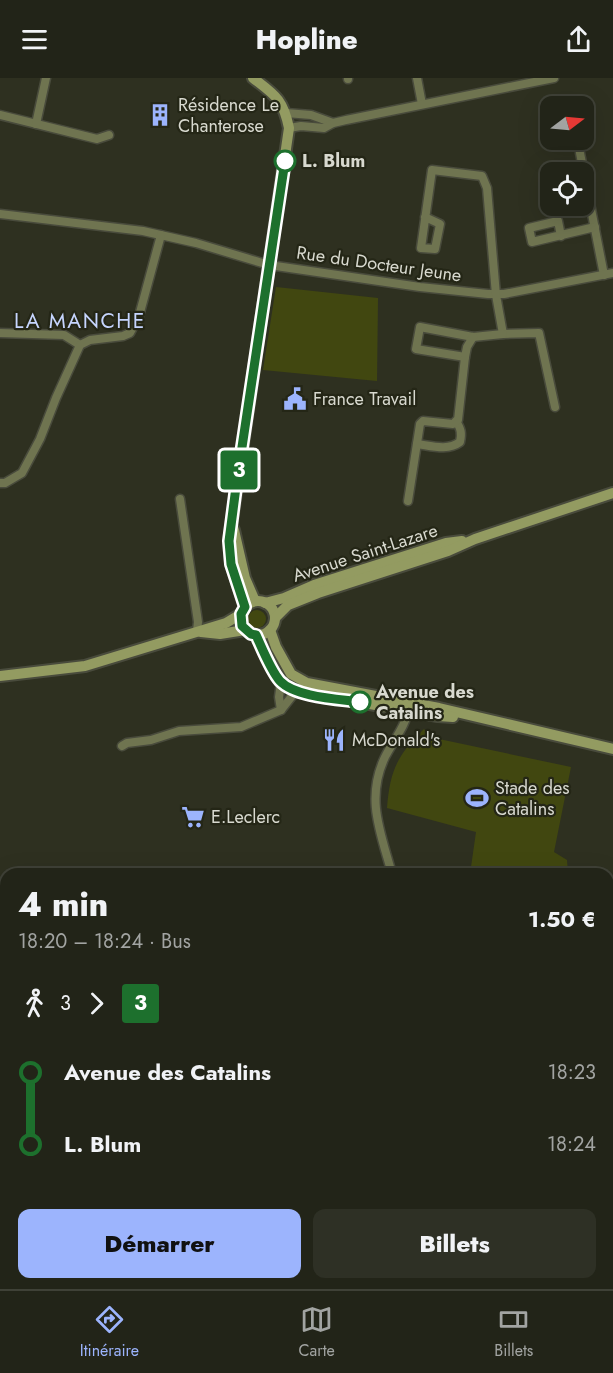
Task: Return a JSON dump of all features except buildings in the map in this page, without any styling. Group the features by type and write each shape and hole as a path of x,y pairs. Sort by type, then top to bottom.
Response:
{"street":[{"path":"36,124 46,78"},
{"path":"251,606 271,607 275,618 274,624 264,634 251,634 242,626 251,606 232,519 289,128 286,113 278,98 253,78"},
{"path":"417,78 423,104"},
{"path":"289,128 301,126 324,128 333,123 554,78"},
{"path":"286,113 311,116 333,123"},
{"path":"0,115 97,139 110,135"},
{"path":"580,153 595,227 609,274"},
{"path":"425,217 432,170 482,176 487,188 496,295 502,334"},
{"name":"Rue du Docteur Jeune","path":"0,214 143,231 196,243 269,265 420,287 496,295 609,274"},
{"path":"561,236 595,227"},
{"path":"0,483 5,483 22,473 40,439 60,387 80,345 90,340 123,336 130,333 136,324 161,235"},
{"path":"465,357 416,349 420,327 473,338 539,333 555,407"},
{"path":"0,333 64,335 80,345"},
{"path":"408,501 420,424 423,421 453,424 458,420 465,357 467,347 473,338"},
{"path":"417,444 454,447 460,442 462,434 456,421"},
{"name":"Avenue Saint-Lazare","path":"275,618 288,605 308,597 613,493"},
{"path":"180,499 198,622 197,631"},
{"name":"Avenue Saint-Lazare","path":"0,676 85,666 226,623 251,606 284,598 314,585 446,543 475,539"},
{"name":"Avenue Saint-Lazare","path":"197,631 220,634 245,630"},
{"path":"122,746 127,742 151,740 179,730 241,727 281,710 296,691 295,683 276,647 270,630"},
{"path":"256,635 276,675 281,682 296,691 410,707 439,708 613,749"},
{"path":"291,674 307,683 410,707"},
{"path":"281,682 279,697 281,710"},
{"path":"390,868 379,827 375,786 385,758 406,720 410,707"}],"green space":[{"path":"276,287 378,298 377,381 263,370"},
{"path":"257,610 263,613 266,619 263,625 257,628 251,625 248,619 251,613"},
{"name":"Stade des Catalins","path":"424,729 429,736 439,739 571,767 554,852 567,860 568,868 471,868 476,832 387,808 390,784 396,764 407,747"}],"bus line":[{"name":"3","path":"285,161 236,487 229,541 231,564 245,607 241,614 242,626 251,634 256,635 281,682 296,691 307,694 360,702"}],"place":[{"name":"Résidence Le Chanterose","path":"160,115"},
{"name":"L. Blum","path":"285,161"},
{"name":"France Travail","path":"295,399"},
{"name":"Avenue des Catalins","path":"360,702"},
{"name":"McDonald's","path":"334,740"},
{"name":"Stade des Catalins","path":"477,798"},
{"name":"E.Leclerc","path":"193,817"}],"district":[{"name":"LA MANCHE","path":"80,321"}]}
